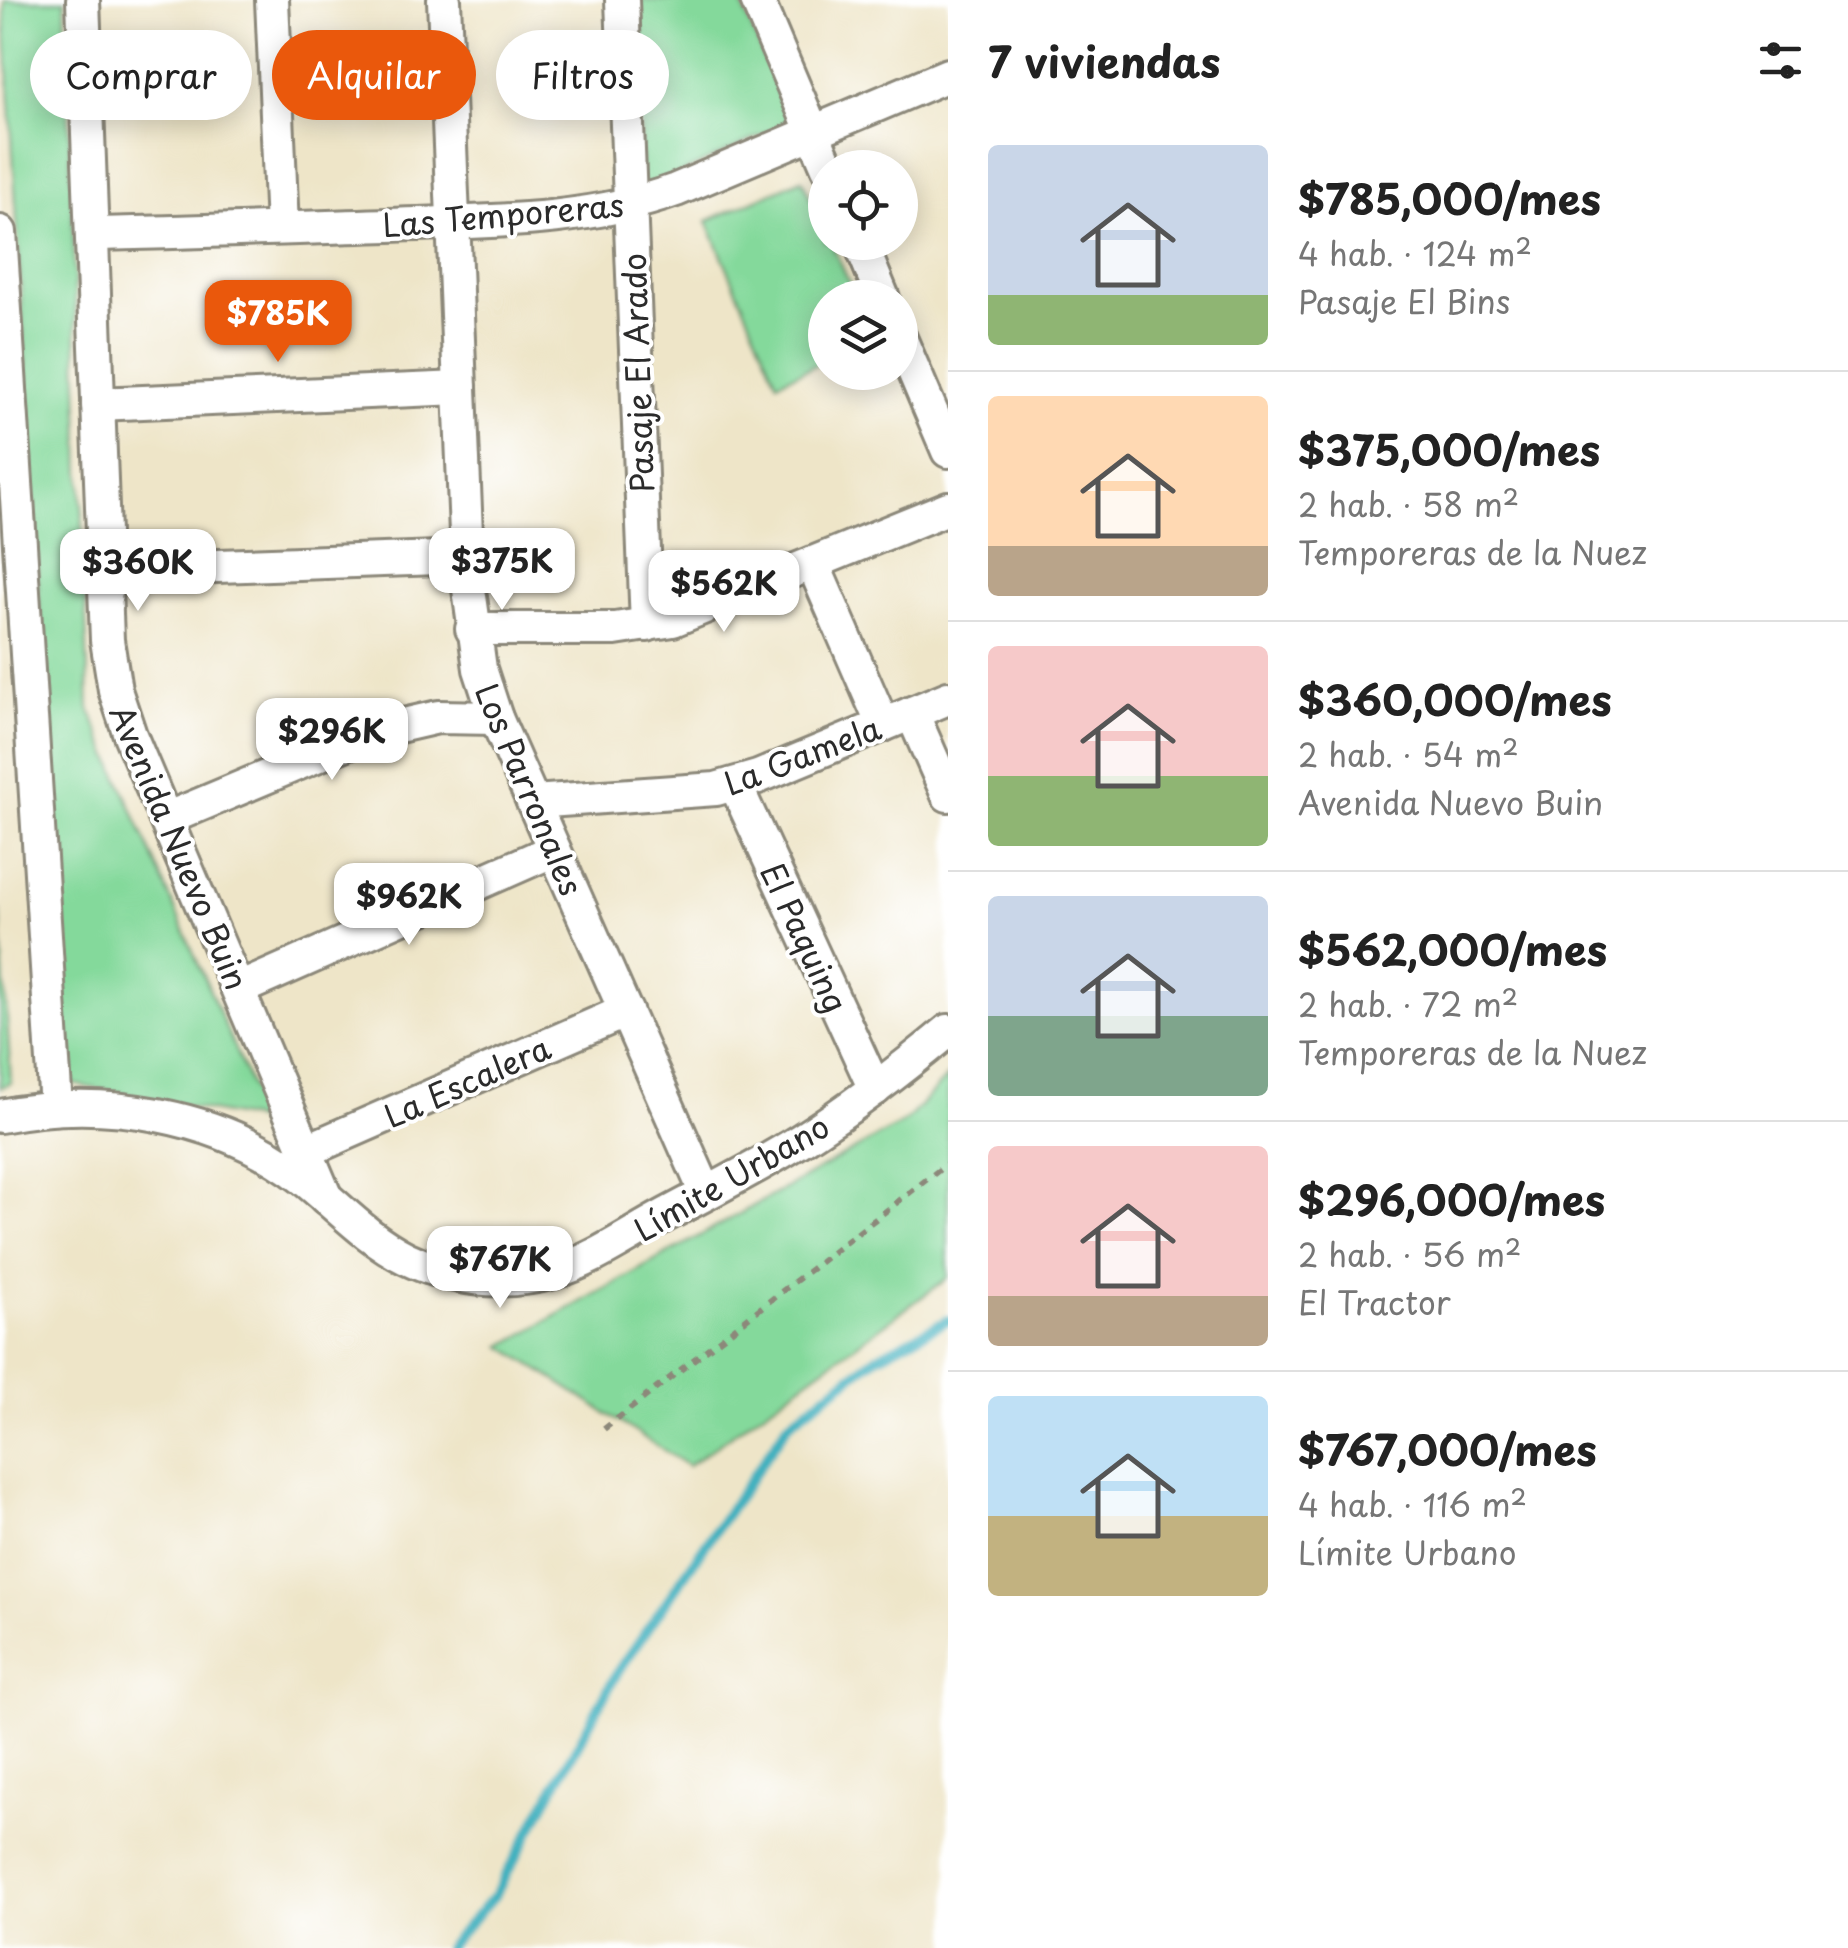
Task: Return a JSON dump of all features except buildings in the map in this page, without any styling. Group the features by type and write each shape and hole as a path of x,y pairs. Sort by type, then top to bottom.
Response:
{"street":[{"name":"Avenida Nuevo Buin","path":"83,0 108,653 115,690 130,736 326,1198"},
{"path":"272,0 282,228"},
{"name":"Los Parronales","path":"444,0 467,557 472,629 480,668 496,718 706,1193"},
{"name":"Pasaje El Arado","path":"622,0 647,625"},
{"path":"757,0 820,150"},
{"name":"Las Temporeras","path":"92,234 453,222 593,212 676,190 948,75"},
{"path":"0,232 16,719 56,1108"},
{"path":"918,380 948,451"},
{"path":"98,404 460,388"},
{"path":"472,629 584,630 647,625 700,612 948,508"},
{"path":"105,570 467,557"},
{"path":"814,564 898,719 948,794"},
{"name":"La Gamela","path":"533,802 697,792 735,784 948,698"},
{"path":"166,819 389,727 438,717 496,718"},
{"name":"El Paquing","path":"735,784 875,1089"},
{"path":"239,989 554,850"},
{"name":"La Escalera","path":"308,1150 626,1011"},
{"name":"Límite Urbano","path":"0,1116 56,1108 129,1110 219,1133 276,1160 364,1232 408,1259 465,1277 526,1278 574,1264 798,1142 875,1089 948,1031"}],"path":[{"path":"604,1429 948,1163"}],"green space":[{"path":"4,0 65,0 66,30 30,30 30,120 69,120 89,708 266,1122 67,1083"},
{"path":"639,0 740,0 790,122 641,192 640,120 669,120 669,30 639,30"},
{"path":"802,179 808,192 808,260 839,260 848,280 808,280 808,368 777,382 707,221"},
{"path":"0,909 11,1083 0,1088"},
{"path":"948,1076 948,1278 688,1466 502,1346 906,1121"}],"waterway":[{"path":"447,1948 495,1895 616,1675 789,1423 877,1357 948,1320"}]}
